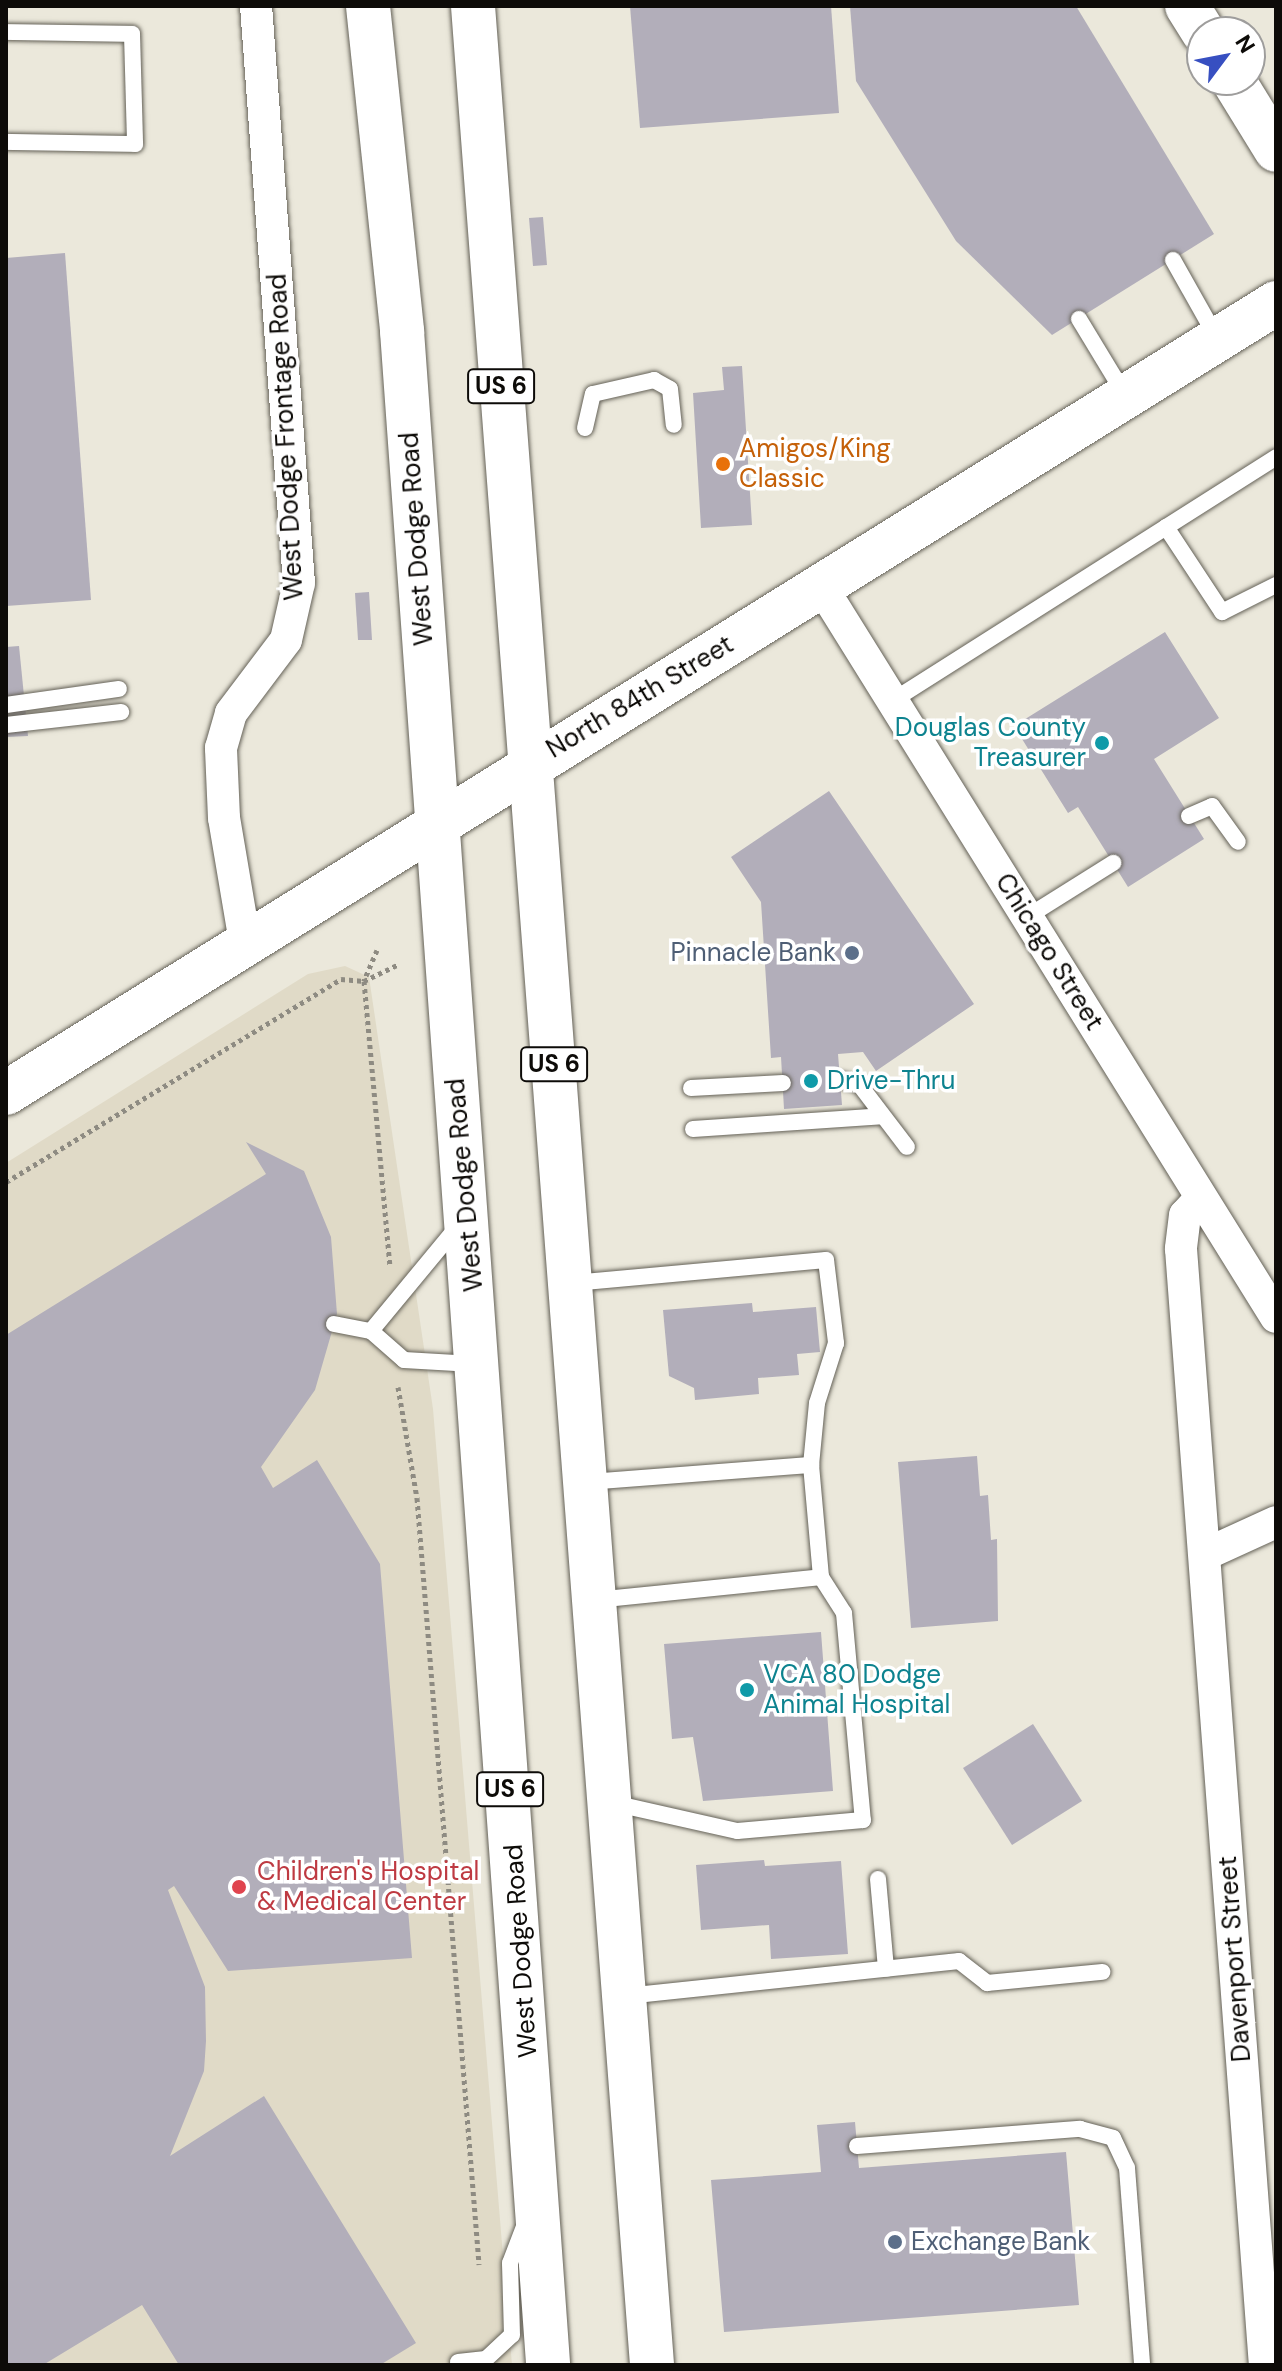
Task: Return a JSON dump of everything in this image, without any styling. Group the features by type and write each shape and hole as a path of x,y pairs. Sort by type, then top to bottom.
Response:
{"main road":[{"name":"West Dodge Road","path":"368,6 402,331 528,2026 532,2207 548,2365"},
{"name":"US 6","path":"473,6 527,766 571,1283 652,2365"},
{"path":"1243,96 1276,150"},
{"name":"North 84th Street","path":"6,1093 527,766 1276,303"}],"street":[{"name":"West Dodge Frontage Road","path":"245,942 221,748 231,713 286,640 299,583 256,6"},
{"name":"Chicago Street","path":"821,586 1276,1317"},
{"name":"Davenport Street","path":"1201,1198 1185,1215 1181,1249 1265,2365"},
{"path":"1206,1554 1276,1522"}],"lane":[{"path":"6,32 132,34 135,144 6,142"},
{"path":"1173,260 1218,340"},
{"path":"1079,319 1126,396"},
{"path":"585,428 593,394 654,380 670,389 674,425"},
{"path":"892,701 1276,457"},
{"path":"1166,527 1222,612 1276,585"},
{"path":"6,705 119,689"},
{"path":"6,725 121,712"},
{"path":"1189,816 1216,808 1238,842"},
{"path":"1027,917 1113,863"},
{"path":"840,1080 859,1084 907,1147"},
{"path":"691,1088 783,1083"},
{"path":"693,1129 882,1116"},
{"path":"371,1331 468,1213"},
{"path":"571,1283 826,1260 836,1343 817,1403 811,1465 821,1577 844,1613 863,1820 737,1831 611,1803"},
{"path":"334,1324 371,1331 404,1360 479,1364"},
{"path":"586,1482 811,1465"},
{"path":"595,1600 821,1577"},
{"path":"878,1879 886,1969"},
{"path":"626,1996 959,1961 987,1983 1102,1972"},
{"path":"857,2146 1092,2129 1119,2147 1142,2365"},
{"path":"458,2362 486,2359 512,2335 510,2263 532,2207"}],"path":[{"path":"377,950 364,981 391,1275"},
{"path":"6,1182 341,979 364,981 399,964"},
{"path":"397,1374 417,1498 480,2281"}],"shaded area":[{"name":"Children's Hospital & Medical Center","path":"345,966 369,977 433,1409 512,2365 6,2365 6,1163 308,974"}],"building":[{"path":"630,6 831,6 839,113 640,128"},
{"path":"850,6 1076,6 1214,234 1052,335 956,241 856,81"},
{"path":"543,217 547,265 533,266 529,218"},
{"path":"65,253 91,600 6,606 6,258"},
{"name":"Amigos/King Classic","path":"742,366 752,525 701,528 693,393 724,390 722,367"},
{"path":"369,592 372,640 358,640 355,593"},
{"name":"Douglas County Treasurer","path":"1165,632 1219,718 1154,759 1204,839 1128,887 1078,807 1068,813 1014,726"},
{"path":"19,646 28,736 6,737 6,647"},
{"name":"Pinnacle Bank","path":"829,791 974,1004 876,1071 863,1052 838,1054 842,1105 784,1109 781,1057 771,1058 761,902 731,857"},
{"name":"Children's Hospital & Medical Center","path":"246,1142 304,1171 331,1237 337,1314 315,1390 261,1467 273,1488 317,1460 380,1564 412,1958 228,1971 174,1886 168,1890 205,1987 206,2041 204,2071 170,2156 264,2096 416,2343 380,2365 179,2365 142,2305 43,2365 6,2365 6,1335 266,1174"},
{"path":"752,1303 753,1312 816,1307 820,1352 797,1354 799,1375 758,1378 759,1394 695,1400 694,1388 669,1376 663,1310"},
{"path":"977,1456 980,1496 988,1495 991,1540 997,1539 998,1621 911,1628 898,1462"},
{"name":"VCA 80 Dodge Animal Hospital","path":"821,1632 833,1791 703,1801 693,1737 672,1739 664,1644"},
{"path":"1033,1724 1082,1801 1012,1845 963,1768"},
{"path":"764,1860 765,1866 841,1861 848,1954 771,1959 769,1925 701,1930 696,1865"},
{"name":"Exchange Bank","path":"855,2122 859,2168 1066,2152 1079,2305 724,2332 711,2180 821,2172 817,2125"}],"place":[{"name":"Amigos/King Classic","path":"723,464"},
{"name":"Douglas County Treasurer","path":"1102,743"},
{"name":"Pinnacle Bank","path":"852,953"},
{"name":"Drive-Thru","path":"811,1081"},
{"name":"VCA 80 Dodge Animal Hospital","path":"747,1690"},
{"name":"Children's Hospital & Medical Center","path":"239,1887"},
{"name":"Exchange Bank","path":"895,2242"}]}
